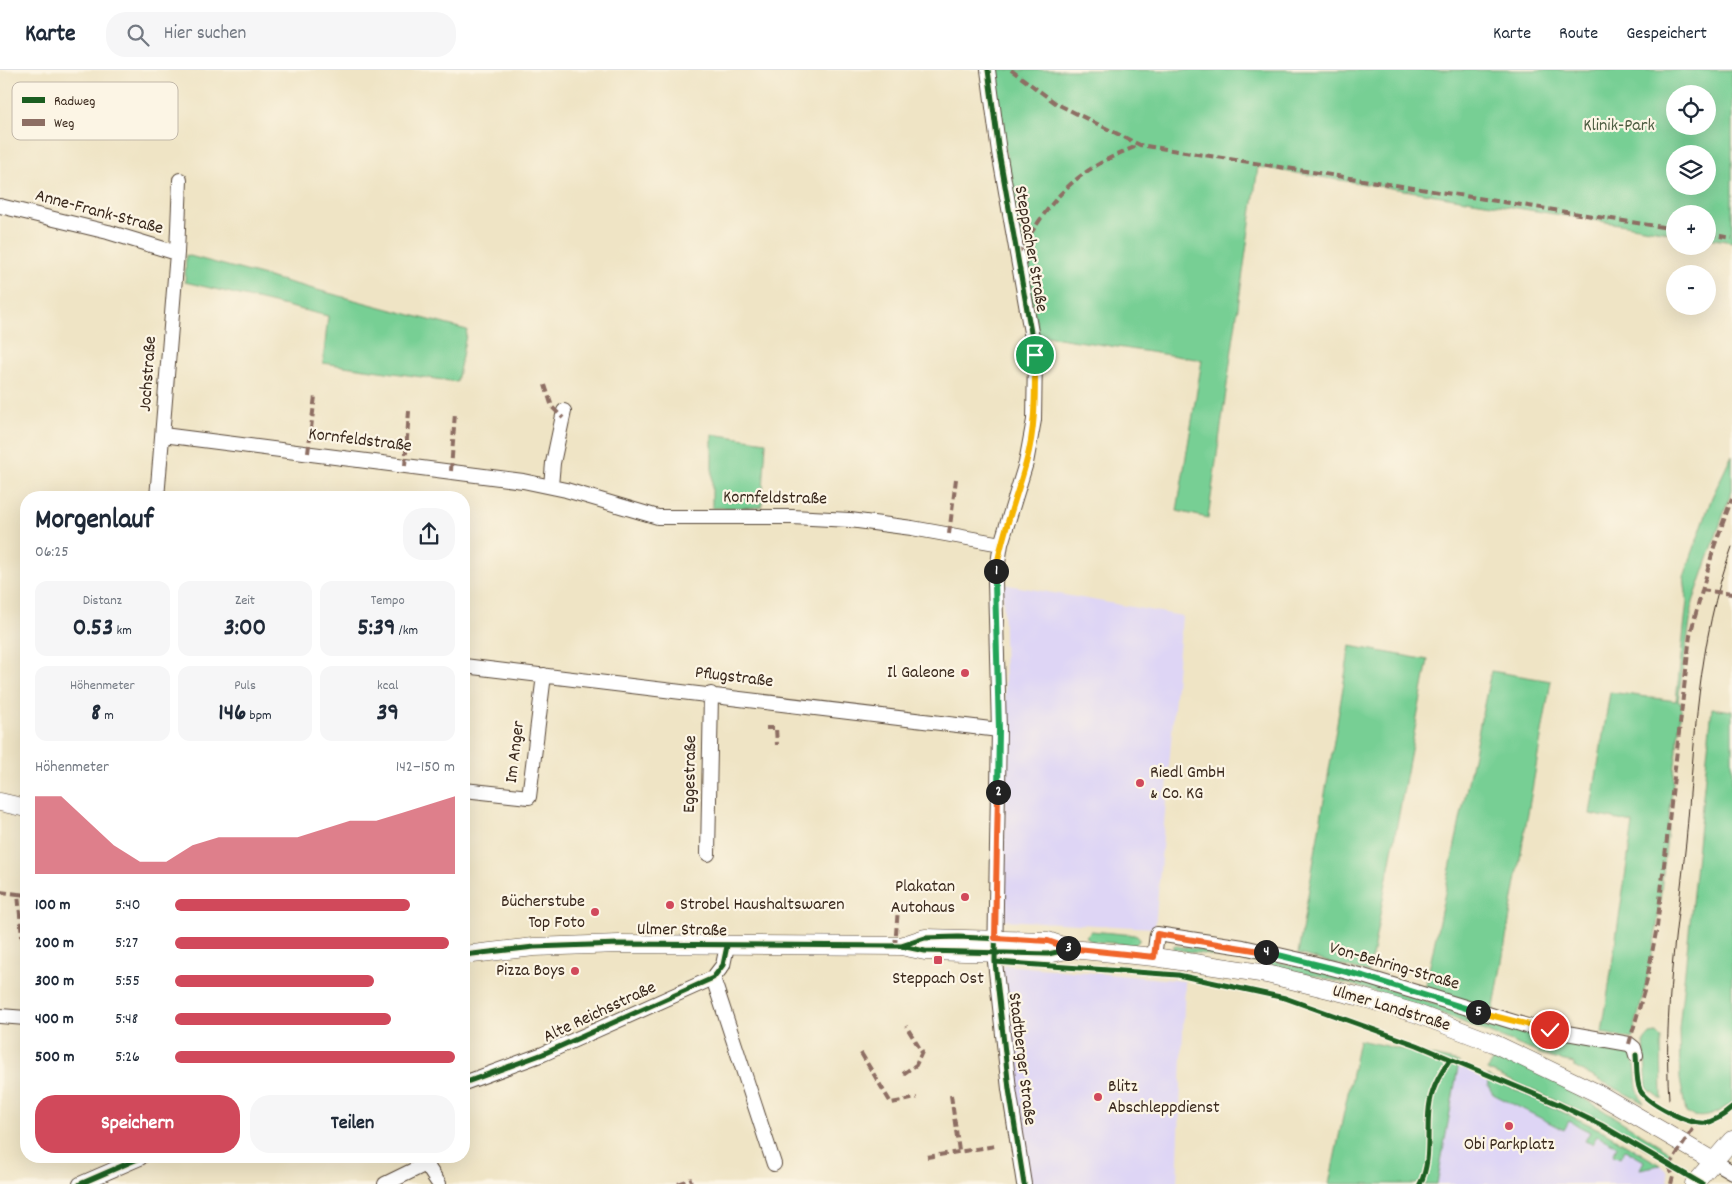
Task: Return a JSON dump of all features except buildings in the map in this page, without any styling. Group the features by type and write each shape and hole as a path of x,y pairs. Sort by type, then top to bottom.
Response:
{"street":[{"name":"Steppacher Straße","path":"988,70 1010,222 1035,355 1034,420 1026,463 1001,544 995,582 999,730 995,945"},
{"name":"Anne-Frank-Straße","path":"0,206 108,232 177,253 180,180"},
{"name":"Jochstraße","path":"159,491 177,253"},
{"path":"551,486 553,463 564,411"},
{"name":"Kornfeldstraße","path":"163,435 551,486 658,517 792,517 850,520 912,528 1001,544"},
{"name":"Pflugstraße","path":"470,667 711,694 999,730"},
{"name":"Im Anger","path":"470,791 529,797 544,675"},
{"name":"Eggestraße","path":"708,854 711,694"},
{"path":"0,802 20,807"},
{"name":"Von-Behring-Straße","path":"1154,957 1157,934 1242,947 1363,976 1527,1026 1629,1044 1636,1055"},
{"name":"Ulmer Straße","path":"470,954 579,945 900,946 924,951 995,945 1048,954 1071,949"},
{"name":"Stadtberger Straße","path":"995,945 1010,1089 1024,1184"},
{"path":"727,946 723,965 713,978 774,1164"},
{"name":"Ulmer Landstraße","path":"1071,949 1154,957 1267,974 1415,1013 1493,1043 1588,1089 1713,1161"},
{"name":"Alte Reichsstraße","path":"470,1081 543,1054 713,978"},
{"path":"0,1016 20,1018"},
{"path":"1694,1184 1732,1140"},
{"path":"1713,1161 1732,1172"},
{"path":"80,1184 128,1163"},
{"path":"385,1184 421,1163"},
{"path":"425,1163 439,1184"}],"shaded area":[{"path":"1003,584 1182,616 1155,928 1001,920 1006,735"},
{"path":"1005,965 1185,981 1177,1184 1029,1184 1000,971"},
{"path":"1458,1065 1537,1098 1635,1149 1667,1170 1669,1184 1437,1184"}],"green space":[{"name":"Klinik-Park","path":"993,70 1732,70 1732,242 1716,239 1716,205 1666,205 1666,232 1258,167 1208,518 1177,511 1202,360 1039,335 1019,238"},
{"path":"186,255 467,330 457,382 323,363 328,316 185,282"},
{"path":"712,434 766,442 762,507 712,508"},
{"path":"1732,455 1732,490 1693,602 1678,701 1682,702 1657,927 1646,984 1632,1039 1602,1033 1633,823 1590,814 1610,692 1676,701 1687,601 1684,577 1712,497"},
{"path":"1350,646 1428,660 1369,973 1298,954"},
{"path":"1491,671 1551,681 1493,1013 1425,989"},
{"path":"1712,708 1732,711 1732,1103 1716,1113 1699,1117 1686,1113 1680,1079 1679,1029"},
{"path":"1091,931 1134,935 1139,937 1139,941 1135,945 1090,941 1086,936"},
{"path":"1173,946 1265,959 1324,972 1381,987 1523,1032 1627,1050 1632,1055 1634,1061 1637,1088 1644,1103 1574,1067 1574,1063 1551,1058 1438,1012 1353,985 1266,964 1173,949"},
{"path":"1656,1033 1661,1038 1662,1100 1647,1088 1644,1041 1650,1034"},
{"path":"1359,1040 1459,1062 1437,1184 1329,1184"},
{"path":"1507,1058 1536,1071 1672,1153 1665,1159 1574,1109 1487,1070 1493,1061"},
{"path":"1487,1076 1605,1132 1660,1165 1640,1169 1644,1161 1625,1150 1620,1158 1613,1155 1617,1146 1597,1136 1592,1144 1585,1141 1590,1132 1569,1121 1564,1130 1493,1094 1488,1086"}],"tram line":[{"path":"1669,1099 1669,1002 1699,693 1711,619 1732,547"}],"marked path":[{"path":"1011,70 1057,104 1140,145 1666,228"},
{"path":"1017,255 1042,217 1067,188 1097,165 1140,145"},
{"path":"1716,235 1732,238"},
{"path":"545,385 552,407 563,418"},
{"path":"308,453 315,396"},
{"path":"405,466 409,411"},
{"path":"451,471 455,412"},
{"path":"949,534 956,479"},
{"path":"1629,1044 1646,984 1657,927 1690,635 1714,547 1732,498"},
{"path":"1701,590 1732,594"},
{"path":"766,728 776,728 777,745"},
{"path":"0,892 18,894"},
{"path":"20,894 18,894 20,915"},
{"path":"895,947 898,908"},
{"path":"903,1074 916,1065 922,1052 906,1026"},
{"path":"861,1053 891,1103 917,1098"},
{"path":"951,1095 959,1151"},
{"path":"1669,1166 1697,1123"},
{"path":"927,1157 995,1146"},
{"path":"1669,1166 1673,1176 1671,1184"},
{"path":"678,1184 692,1179"}],"cycle path":[{"path":"988,70 999,152 1035,355 1034,420 1026,463 1001,544 995,582 999,730 995,962 1009,1089 1024,1184"},
{"path":"901,946 925,938 958,937 1048,941 1071,949"},
{"path":"470,954 534,947 619,944 901,946 925,951 1048,954 1071,949"},
{"path":"470,1081 543,1054 713,978 723,965 727,946"},
{"path":"995,962 1178,975 1285,998 1417,1045 1558,1104 1601,1125 1702,1184"},
{"path":"1636,1055 1637,1078 1640,1090 1644,1096 1660,1107 1698,1123 1713,1121 1732,1108"},
{"path":"1420,1184 1424,1175 1428,1154 1431,1096 1450,1059"},
{"path":"80,1184 128,1163"}],"place":[{"name":"Il Galeone","path":"965,673"},
{"name":"Riedl GmbH & Co. KG","path":"1140,783"},
{"name":"Plakatan Autohaus","path":"965,897"},
{"name":"Strobel Haushaltswaren","path":"670,905"},
{"name":"Bücherstube Top Foto","path":"595,912"},
{"name":"Steppach Ost","path":"938,960"},
{"name":"Pizza Boys","path":"575,971"},
{"name":"Blitz Abschleppdienst","path":"1098,1097"},
{"name":"Obi Parkplatz","path":"1509,1126"}],"route":[{"path":"1035,355 1034,420 1026,463 1001,544 995,582 999,730 995,938 1048,941 1071,949 1154,957 1157,934 1242,947 1363,976 1488,1016 1550,1030"}]}
